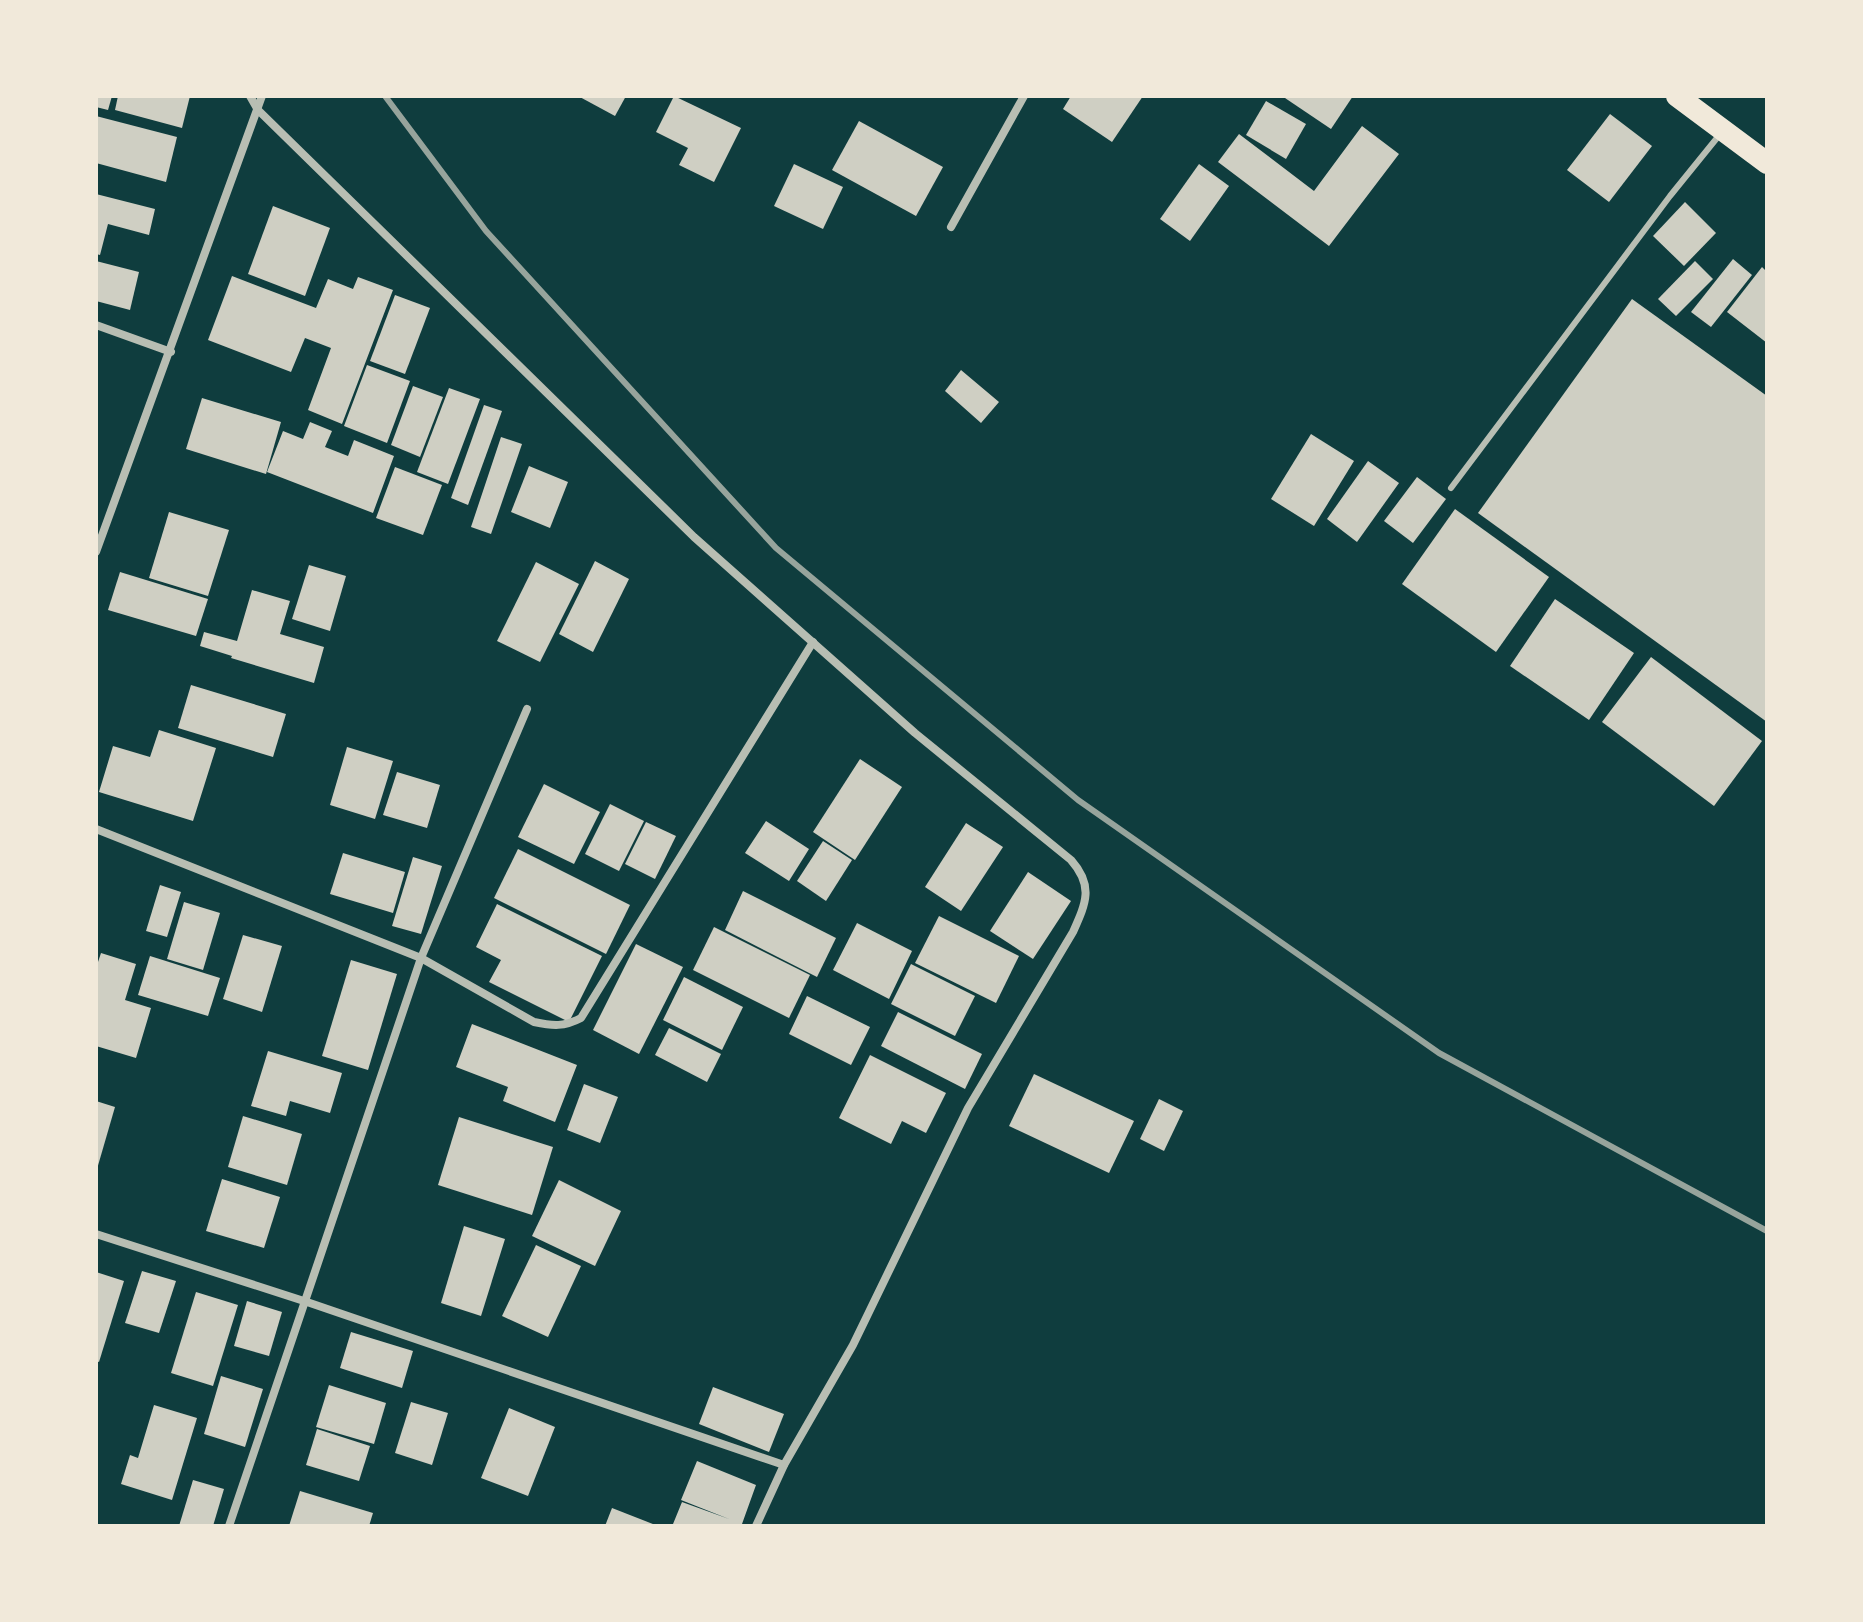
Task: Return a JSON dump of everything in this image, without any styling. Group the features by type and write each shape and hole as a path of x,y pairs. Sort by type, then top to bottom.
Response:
{"highway":[{"path":"1677,96 1767,163"}],"street":[{"path":"250,96 258,110 672,516 915,733 1083,873 1087,887 1083,908 1073,932 968,1108 853,1345 784,1465 756,1526"},
{"path":"96,552 262,96"},
{"path":"951,227 1024,96"},
{"path":"96,325 171,352"},
{"path":"96,829 421,958 534,1022 567,1026 581,1018 813,642"},
{"path":"229,1526 421,958 527,709"},
{"path":"96,1234 307,1302 784,1465"}],"lane":[{"path":"1451,488 1723,130"}],"building":[{"path":"96,96 112,96 108,110 96,107"},
{"path":"118,96 190,96 182,128 115,110"},
{"path":"578,96 626,96 615,116"},
{"path":"674,96 741,128 714,182 679,165 688,148 656,132"},
{"path":"1071,96 1143,96 1112,142 1063,109"},
{"path":"1282,96 1353,96 1331,129"},
{"path":"1266,101 1306,124 1286,159 1246,135"},
{"path":"1610,114 1652,146 1609,202 1567,170"},
{"path":"96,116 177,137 166,182 96,163"},
{"path":"859,121 943,167 916,216 832,170"},
{"path":"1362,126 1399,154 1329,246 1218,162 1239,134 1314,191"},
{"path":"794,164 843,187 823,229 774,206"},
{"path":"1199,164 1229,186 1190,241 1160,219"},
{"path":"96,194 155,209 149,235 108,224 100,255 96,254"},
{"path":"1685,202 1716,233 1684,266 1653,236"},
{"path":"273,206 330,228 305,296 248,274"},
{"path":"1733,259 1752,275 1711,327 1691,312"},
{"path":"96,261 139,272 130,310 96,301"},
{"path":"1695,261 1713,279 1676,316 1658,299"},
{"path":"1762,267 1767,272 1767,343 1727,312"},
{"path":"232,276 316,308 328,279 353,289 358,277 393,290 342,424 308,410 331,348 305,338 291,372 208,340"},
{"path":"395,295 430,308 405,374 370,361"},
{"path":"1632,299 1767,396 1767,722 1478,513"},
{"path":"367,365 410,381 387,443 344,426"},
{"path":"961,370 999,402 981,423 945,391"},
{"path":"413,386 443,397 420,457 391,445"},
{"path":"449,388 480,399 448,484 417,472"},
{"path":"202,398 281,422 266,474 186,449"},
{"path":"484,405 502,411 468,505 451,498"},
{"path":"310,422 332,431 325,447 348,456 354,440 394,456 373,513 267,472 283,431 303,439"},
{"path":"1311,434 1354,461 1314,526 1271,499"},
{"path":"501,437 522,444 491,534 471,527"},
{"path":"1368,461 1399,483 1357,542 1327,519"},
{"path":"529,466 568,482 550,528 511,512"},
{"path":"395,467 442,485 423,535 376,518"},
{"path":"1417,477 1446,499 1413,543 1384,521"},
{"path":"1455,509 1549,577 1496,652 1402,584"},
{"path":"169,512 229,530 208,596 149,578"},
{"path":"595,561 629,579 593,652 559,634"},
{"path":"536,562 579,584 540,662 497,641"},
{"path":"309,565 346,576 330,631 292,619"},
{"path":"120,572 208,599 196,636 108,610"},
{"path":"252,590 290,601 280,634 324,647 314,683 200,646 204,632 237,641"},
{"path":"1555,599 1634,653 1589,720 1510,666"},
{"path":"1651,657 1762,741 1714,806 1602,722"},
{"path":"191,685 286,714 273,757 178,728"},
{"path":"159,730 216,748 193,821 99,792 113,746 150,757"},
{"path":"347,747 393,761 375,819 330,805"},
{"path":"860,759 902,787 855,860 813,832"},
{"path":"397,772 440,785 427,828 383,815"},
{"path":"544,784 600,812 574,864 518,837"},
{"path":"610,804 644,821 619,871 585,854"},
{"path":"766,821 809,849 789,881 745,853"},
{"path":"646,822 676,836 655,879 625,864"},
{"path":"966,823 1003,847 961,911 925,887"},
{"path":"823,841 852,860 826,901 797,881"},
{"path":"518,849 630,905 606,954 494,898"},
{"path":"343,853 405,872 393,913 330,894"},
{"path":"413,857 442,866 421,934 392,926"},
{"path":"1028,872 1071,901 1033,959 990,931"},
{"path":"160,885 181,892 167,937 146,931"},
{"path":"743,891 836,938 817,977 725,930"},
{"path":"184,902 220,913 203,970 167,959"},
{"path":"497,904 602,956 569,1022 489,982 501,960 476,947"},
{"path":"939,916 1019,956 996,1003 915,963"},
{"path":"857,923 912,951 889,999 833,970"},
{"path":"714,927 810,975 789,1018 693,970"},
{"path":"243,935 282,946 262,1012 223,999"},
{"path":"636,944 683,967 639,1054 593,1030"},
{"path":"101,953 136,964 125,1000 151,1008 136,1058 96,1046 96,968"},
{"path":"150,956 220,978 208,1016 138,995"},
{"path":"351,960 397,974 368,1070 322,1056"},
{"path":"911,964 975,996 955,1036 891,1004"},
{"path":"684,977 743,1007 722,1050 663,1020"},
{"path":"807,996 870,1027 851,1065 789,1034"},
{"path":"898,1012 982,1054 965,1089 881,1046"},
{"path":"472,1024 577,1065 555,1122 503,1101 508,1087 456,1067"},
{"path":"669,1028 721,1054 707,1082 655,1055"},
{"path":"268,1051 342,1073 330,1113 290,1101 286,1116 251,1106"},
{"path":"870,1055 946,1093 926,1133 902,1121 891,1144 839,1118"},
{"path":"1034,1074 1134,1121 1109,1173 1009,1126"},
{"path":"584,1084 618,1097 600,1143 567,1130"},
{"path":"1159,1099 1183,1111 1164,1151 1140,1139"},
{"path":"96,1101 115,1107 97,1169 96,1169"},
{"path":"243,1116 302,1134 287,1185 228,1167"},
{"path":"459,1117 553,1147 532,1215 438,1185"},
{"path":"222,1179 280,1197 264,1248 206,1231"},
{"path":"559,1180 621,1211 595,1266 532,1236"},
{"path":"464,1226 505,1239 481,1316 441,1303"},
{"path":"536,1245 581,1266 548,1337 502,1316"},
{"path":"142,1271 176,1281 159,1333 125,1323"},
{"path":"96,1272 124,1281 99,1362 96,1361"},
{"path":"196,1292 238,1305 213,1386 171,1373"},
{"path":"247,1301 282,1312 269,1356 234,1346"},
{"path":"351,1332 413,1351 402,1388 340,1368"},
{"path":"221,1376 263,1389 245,1447 204,1434"},
{"path":"329,1385 386,1403 374,1444 316,1427"},
{"path":"713,1387 784,1414 769,1452 699,1424"},
{"path":"411,1402 448,1413 432,1465 395,1453"},
{"path":"154,1405 197,1418 172,1500 121,1484 130,1455 138,1458"},
{"path":"509,1408 555,1427 528,1496 481,1478"},
{"path":"317,1429 370,1446 359,1481 306,1465"},
{"path":"697,1461 756,1485 742,1524 673,1524 682,1502 729,1519 681,1500"},
{"path":"193,1480 224,1489 213,1526 179,1526"},
{"path":"300,1491 373,1513 369,1526 289,1526"},
{"path":"612,1508 658,1526 605,1526"}],"railway":[{"path":"385,96 486,231 776,548 1078,800 1439,1053 1767,1231"}]}
